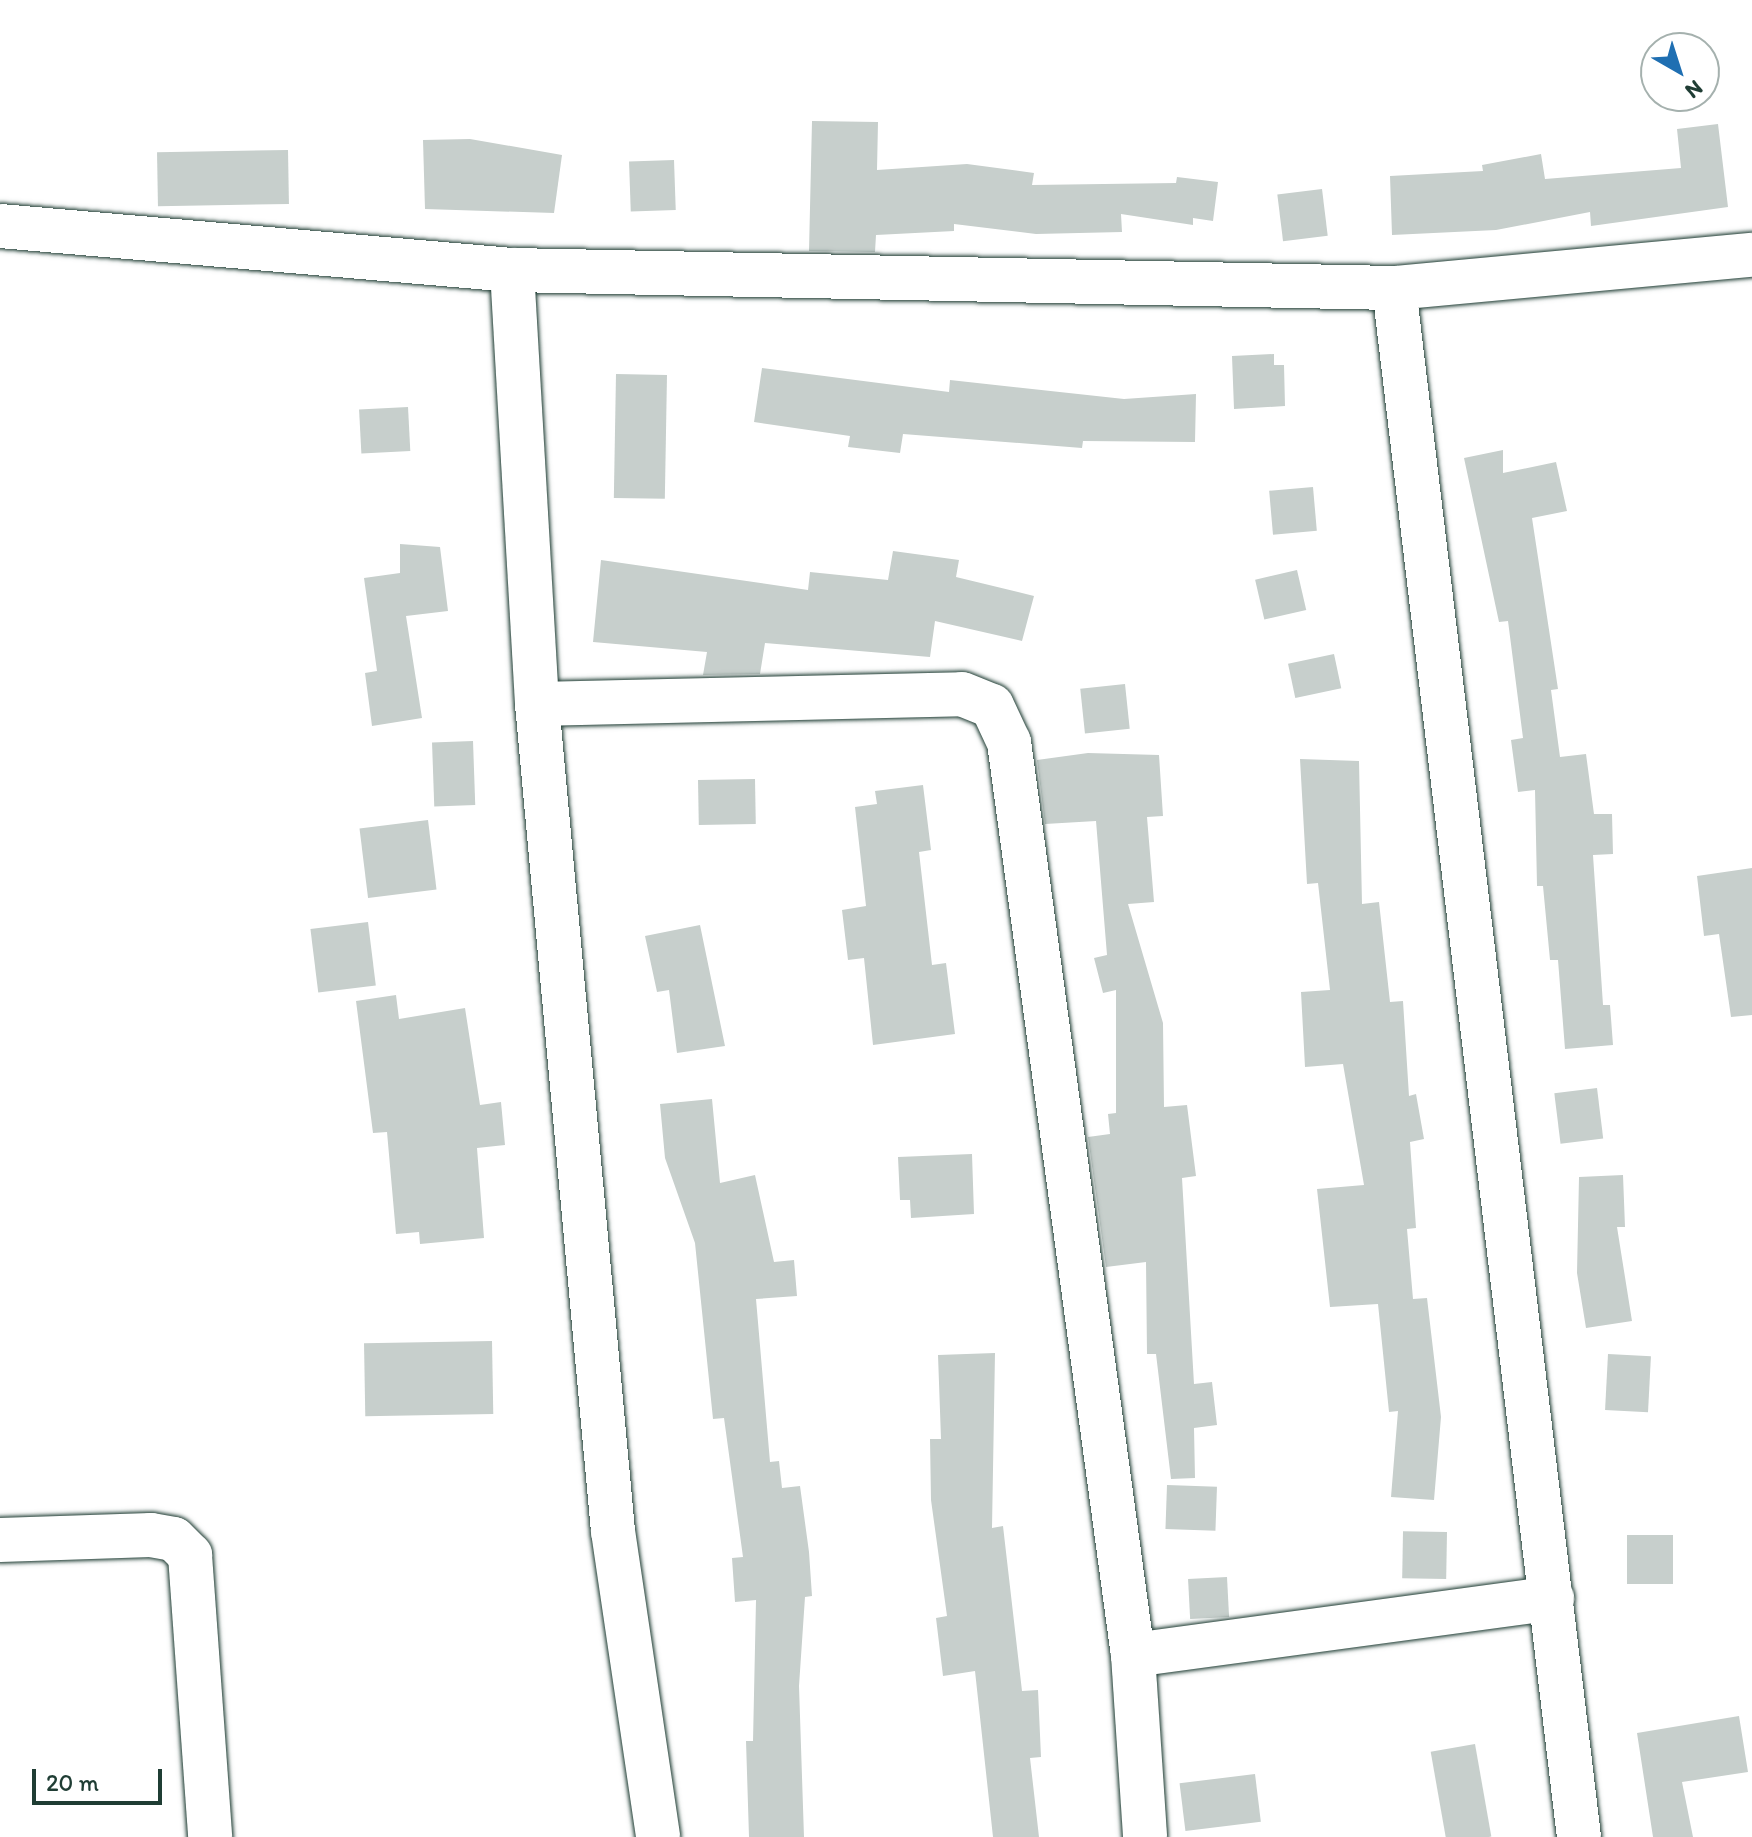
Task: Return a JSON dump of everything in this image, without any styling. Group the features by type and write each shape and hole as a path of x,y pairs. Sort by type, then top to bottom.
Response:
{"street":[{"path":"0,226 512,270 1394,288 1752,255"},
{"path":"512,270 537,704 613,1531 658,1837"},
{"path":"1394,288 1579,1837"},
{"path":"537,704 962,694 992,706 1009,742 1133,1655 1145,1837"},
{"path":"0,1540 151,1535 174,1539 190,1555 210,1837"},
{"path":"1133,1655 1552,1598"}],"building":[{"path":"812,121 878,122 877,170 967,164 1034,173 1032,185 1176,183 1177,177 1218,182 1213,221 1193,218 1193,225 1121,214 1122,232 1036,234 954,224 954,231 876,235 875,252 809,251"},
{"path":"1718,124 1728,207 1591,226 1590,212 1496,230 1392,235 1390,176 1483,171 1482,165 1541,154 1545,179 1681,168 1677,129"},
{"path":"470,139 562,155 554,213 425,209 423,140"},
{"path":"288,150 289,204 158,206 157,152"},
{"path":"674,160 676,210 631,212 629,162"},
{"path":"1322,189 1328,236 1283,241 1277,194"},
{"path":"1274,354 1274,365 1284,365 1285,406 1234,409 1232,356"},
{"path":"762,368 949,392 950,380 1124,399 1196,394 1195,442 1083,441 1082,448 903,434 900,453 848,447 850,436 754,422"},
{"path":"616,374 667,375 665,499 614,498"},
{"path":"408,407 410,451 361,454 359,410"},
{"path":"1503,450 1503,473 1556,462 1567,511 1532,518 1558,689 1551,690 1560,757 1586,754 1594,814 1612,814 1613,854 1593,855 1603,1005 1610,1005 1613,1045 1565,1049 1558,960 1550,960 1543,886 1537,886 1535,790 1518,792 1511,740 1523,738 1508,621 1499,622 1464,458"},
{"path":"1313,487 1317,531 1273,535 1269,491"},
{"path":"400,544 440,547 448,611 406,616 422,718 372,726 365,673 377,671 364,578 400,573"},
{"path":"893,551 959,560 956,577 1034,596 1022,641 935,621 930,657 765,643 760,674 703,675 707,652 593,642 601,560 808,590 810,572 888,580"},
{"path":"1297,570 1306,610 1264,620 1255,580"},
{"path":"1334,654 1341,688 1295,698 1288,664"},
{"path":"1125,684 1130,729 1085,733 1080,689"},
{"path":"473,741 475,805 434,806 432,742"},
{"path":"1088,753 1159,755 1163,816 1147,817 1154,902 1128,904 1163,1023 1164,1107 1187,1105 1196,1176 1182,1178 1194,1384 1212,1382 1217,1425 1194,1428 1195,1478 1171,1479 1156,1354 1147,1354 1146,1262 1106,1267 1088,1137 1110,1134 1108,1114 1116,1113 1116,990 1103,993 1094,958 1107,955 1096,821 1045,824 1037,760"},
{"path":"1300,759 1359,761 1362,904 1379,902 1390,1002 1403,1001 1409,1096 1416,1094 1424,1139 1410,1142 1416,1228 1407,1229 1413,1299 1427,1298 1441,1417 1434,1500 1391,1497 1398,1411 1389,1412 1378,1304 1330,1307 1317,1189 1364,1185 1343,1064 1305,1067 1301,992 1330,990 1318,883 1307,884"},
{"path":"755,779 756,824 699,825 698,780"},
{"path":"923,785 931,850 919,852 932,965 946,963 955,1034 873,1045 864,958 848,960 842,910 866,906 855,807 877,804 875,791"},
{"path":"428,820 437,889 368,898 360,828"},
{"path":"1752,868 1752,1015 1731,1017 1719,934 1704,936 1697,876"},
{"path":"368,922 376,986 318,993 310,929"},
{"path":"700,925 725,1046 677,1053 669,990 657,992 645,936"},
{"path":"396,995 399,1019 465,1008 480,1105 501,1102 505,1145 477,1148 484,1238 420,1244 419,1232 396,1234 387,1132 373,1133 356,1001"},
{"path":"1597,1088 1603,1139 1561,1144 1554,1093"},
{"path":"712,1099 720,1183 755,1175 774,1262 794,1260 797,1296 756,1299 770,1462 779,1461 782,1488 800,1486 809,1552 812,1596 805,1597 799,1686 804,1837 749,1837 746,1741 753,1741 756,1600 735,1602 732,1558 743,1557 724,1418 713,1419 695,1243 665,1158 660,1104"},
{"path":"972,1154 974,1214 911,1218 910,1200 900,1200 898,1157"},
{"path":"1623,1175 1625,1227 1617,1227 1632,1321 1586,1328 1577,1273 1579,1177"},
{"path":"492,1341 493,1414 365,1416 364,1343"},
{"path":"995,1353 992,1528 1003,1526 1022,1691 1038,1690 1041,1757 1030,1758 1039,1837 993,1837 975,1671 943,1676 936,1618 947,1616 931,1500 930,1439 941,1439 938,1355"},
{"path":"1608,1354 1651,1356 1648,1412 1605,1410"},
{"path":"1167,1485 1217,1487 1215,1531 1165,1529"},
{"path":"1403,1531 1447,1532 1446,1579 1402,1578"},
{"path":"1627,1535 1673,1535 1673,1584 1627,1584"},
{"path":"1227,1577 1229,1617 1190,1619 1188,1579"},
{"path":"1739,1716 1748,1772 1682,1782 1693,1837 1653,1837 1637,1733"},
{"path":"1475,1744 1491,1837 1446,1837 1431,1752"},
{"path":"1255,1774 1261,1822 1185,1831 1180,1783"}]}
